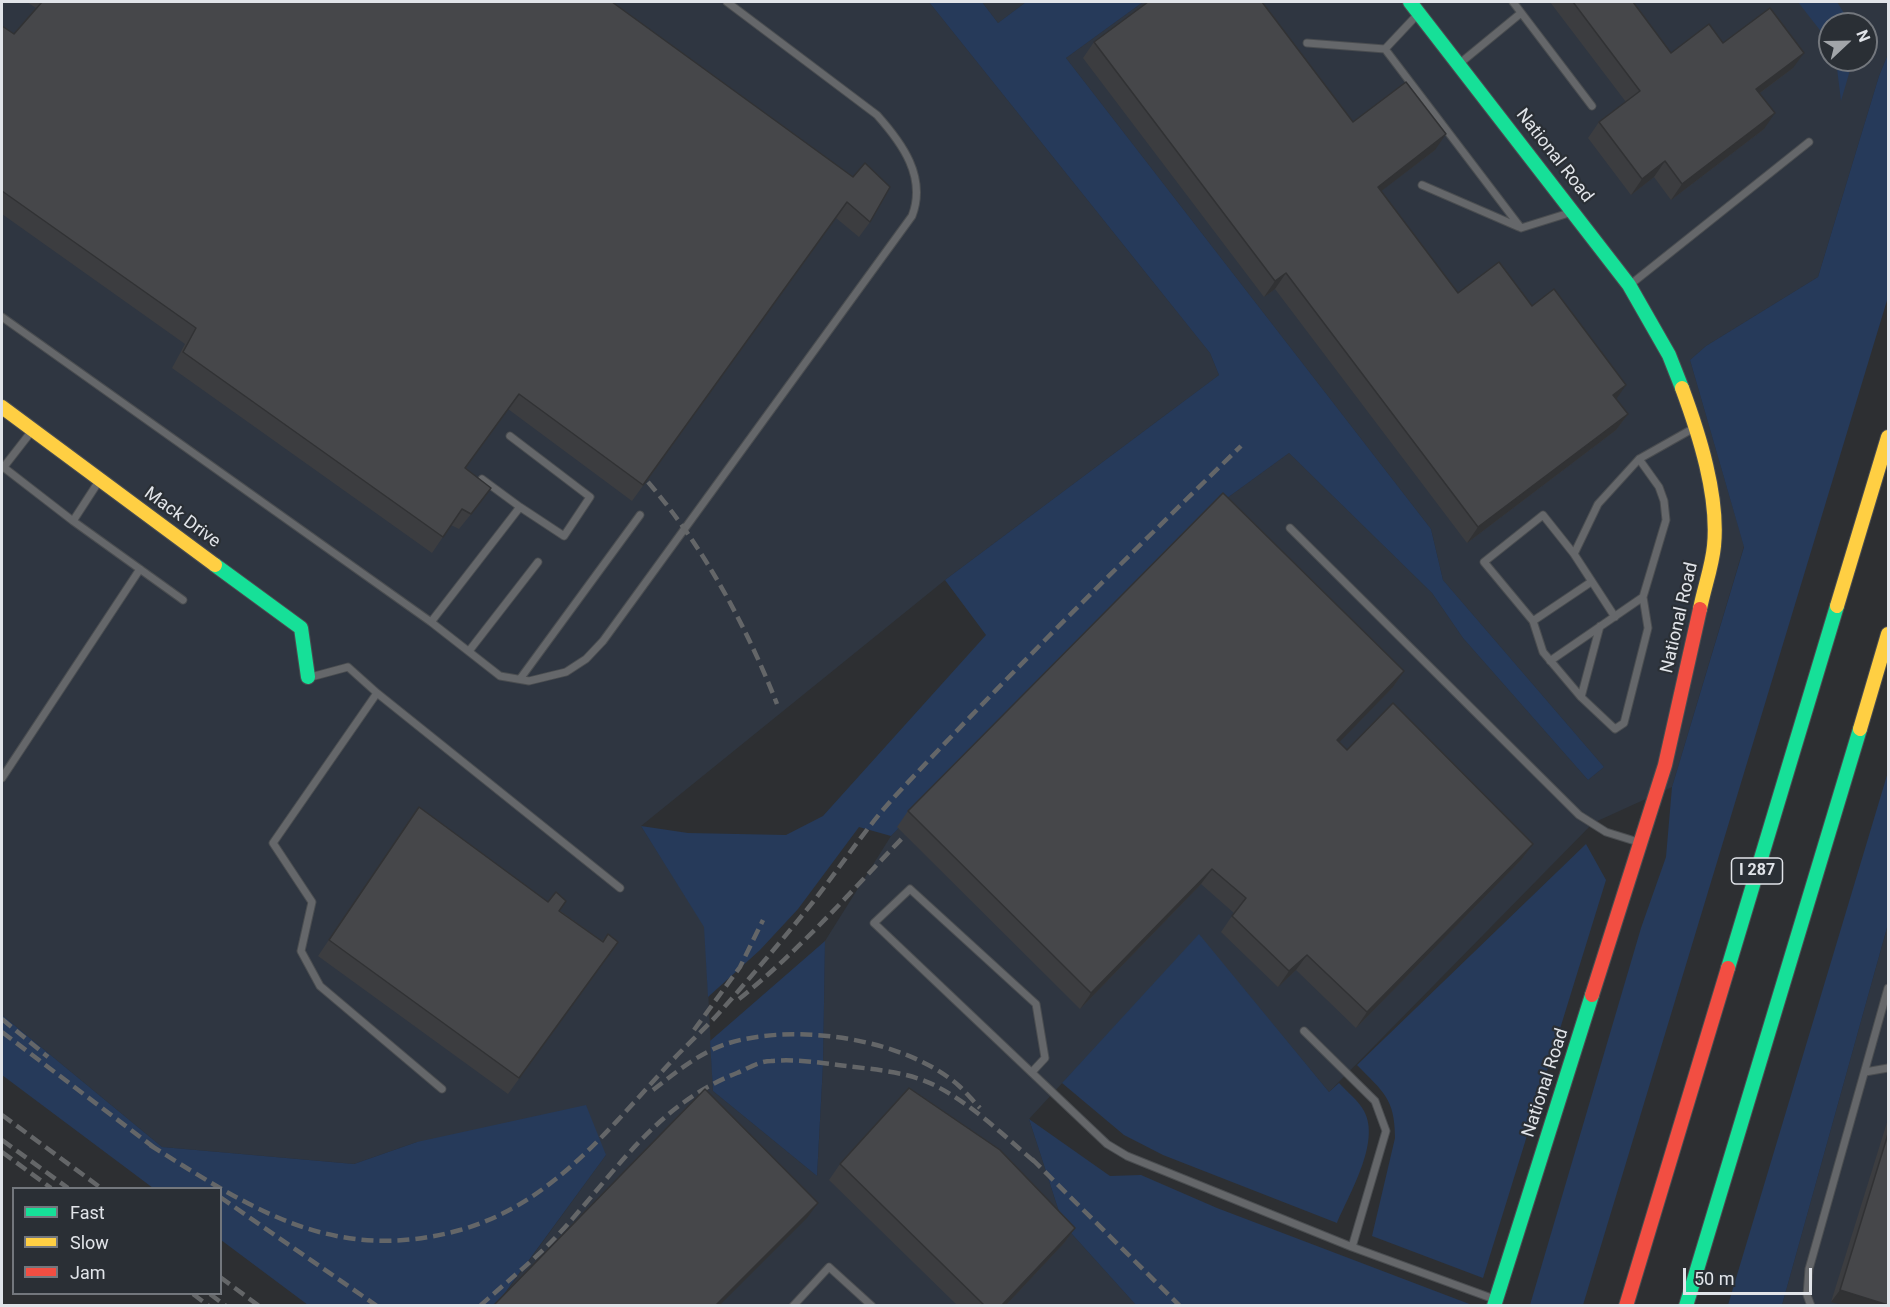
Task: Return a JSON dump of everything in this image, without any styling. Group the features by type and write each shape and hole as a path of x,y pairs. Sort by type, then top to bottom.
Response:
{"main road":[{"name":"National Road","path":"1410,2 1629,285 1669,354 1696,427 1711,494 1714,545 1665,765 1495,1303"},
{"name":"Mack Drive","path":"2,407 301,628 308,677"},
{"name":"I 287","path":"1626,1305 1888,436"},
{"path":"1686,1305 1888,634"}],"lane":[{"path":"2,317 431,622 500,676 529,681 566,672 586,659 603,641 912,216 918,201 914,169 896,136 877,115 727,2"},
{"path":"1513,2 1592,106"},
{"path":"1385,48 1419,13"},
{"path":"1459,64 1521,13"},
{"path":"1307,43 1385,48 1521,228"},
{"path":"1629,285 1809,142"},
{"path":"1422,185 1521,228 1574,211"},
{"path":"1574,554 1598,504 1639,459 1696,427"},
{"path":"32,430 2,467 183,600"},
{"path":"482,479 564,536 590,497 510,436"},
{"path":"1614,617 1574,554 1543,515 1485,562 1533,621 1543,652 1550,661 1612,728 1622,726 1648,628 1642,597 1666,520 1659,487 1639,459"},
{"path":"73,521 100,479"},
{"path":"431,622 520,507"},
{"path":"520,679 640,515"},
{"path":"1290,528 1579,815 1606,832 1640,843"},
{"path":"469,651 538,562"},
{"path":"2,778 140,569"},
{"path":"1533,621 1591,582"},
{"path":"1550,661 1642,597"},
{"path":"1581,697 1600,626"},
{"path":"308,677 348,667 377,693 620,888"},
{"path":"377,693 273,843 312,902 302,951 320,986 442,1089"},
{"path":"1032,1072 1045,1058 1036,1004 910,888 874,923 1097,1136 1127,1156 1495,1303"},
{"path":"1811,1305 1807,1295 1809,1269 1888,988"},
{"path":"1304,1031 1375,1101 1386,1131 1352,1247"},
{"path":"1865,1072 1888,1068"},
{"path":"793,1305 829,1268 872,1305"}],"shaded area":[{"path":"2,2 929,2 1210,353 1219,375 945,580 641,826 705,927 713,1091 817,1176 823,1065 825,941 891,836 1212,509 1289,453 1432,593 1463,638 1588,780 1604,767 1443,580 1431,529 1066,58 1143,2 1888,2 1888,54 1879,76 1818,277 1706,346 1690,360 1744,546 1672,787 1593,823 1329,1092 1199,935 1029,1119 1063,1224 1136,1305 496,1306 606,1155 417,1142 354,1164 162,1147 2,1015"},
{"path":"929,2 982,2 998,23 1026,2 1143,2 1066,58 1431,529 1443,580 1604,767 1588,780 1463,638 1432,593 1289,453 1212,509 891,836 859,827 798,909 760,950 708,997 704,927 641,826 688,833 786,835 823,816 986,635 945,580 1219,375 1210,353"},
{"path":"982,2 1026,2 998,23"},
{"path":"1798,2 1837,2 1843,12 1818,12 1818,28"},
{"path":"1888,54 1888,297 1583,1305 1530,1305 1641,928 1666,857 1672,787 1744,547 1690,360 1706,346 1818,277 1879,76"},
{"path":"1837,72 1849,72 1841,101"},
{"path":"1888,772 1888,924 1782,1305 1728,1305"},
{"path":"1586,844 1606,880 1483,1278 1372,1236 1395,1138 1394,1124 1393,1114 1386,1097 1357,1065"},
{"path":"1888,924 1888,1305 1782,1305"},
{"path":"1199,934 1329,1092 1339,1083 1364,1111 1369,1138 1366,1152 1337,1223 1163,1155 1124,1135 1062,1083"},
{"path":"825,941 823,1065 817,1176 713,1091 710,1041"},
{"path":"2,1015 162,1147 354,1164 417,1142 586,1105 606,1155 496,1305 308,1305 222,1241 222,1187 152,1187 2,1075"},
{"path":"1029,1119 1110,1176 1141,1175 1217,1208 1472,1305 1136,1305 1063,1224"}],"building":[{"path":"42,2 612,2 853,177 865,163 890,187 870,222 847,202 643,485 519,394 465,468 491,488 471,514 462,509 443,537 183,352 196,328 2,191 2,26 14,34"},
{"path":"1148,2 1262,2 1353,122 1406,82 1446,134 1378,187 1458,293 1499,262 1532,306 1554,289 1626,385 1613,395 1628,414 1478,527 1286,273 1275,281 1094,42"},
{"path":"1573,2 1633,2 1671,53 1709,24 1723,43 1770,8 1804,53 1756,89 1775,113 1682,184 1665,161 1642,179 1599,122 1640,91"},
{"path":"1223,493 1404,671 1337,740 1347,750 1393,703 1533,844 1367,1012 1307,955 1289,971 1232,916 1246,898 1212,869 1091,993 908,811"},
{"path":"419,807 548,902 556,892 566,901 559,911 603,942 608,934 618,942 519,1078 329,940"},
{"path":"909,1088 1000,1150 1075,1228 1002,1305 984,1305 840,1164"},
{"path":"705,1089 818,1203 716,1305 494,1305"},
{"path":"1888,1134 1888,1305 1840,1290"}],"railway":[{"path":"222,1189 296,1225 333,1235 373,1240 415,1239 460,1230 522,1203 550,1184 600,1139 674,1058 713,1020 813,902 865,832 898,793 982,704 1241,446"},
{"path":"648,482 687,533 722,587 752,645 777,704"},
{"path":"739,999 786,958 916,824"},
{"path":"694,1030 740,967 763,920"},
{"path":"2,1019 48,1057"},
{"path":"2,1032 156,1149"},
{"path":"653,1090 697,1058 726,1044 753,1038 815,1035 879,1046 908,1056 935,1069 958,1085 980,1108"},
{"path":"480,1306 554,1239 636,1145 681,1104 707,1087 762,1062 804,1061 888,1071 925,1081 950,1094 975,1112 1036,1163"},
{"path":"2,1115 100,1187"},
{"path":"2,1140 67,1187"},
{"path":"150,1145 219,1187"},
{"path":"2,1152 50,1187"},
{"path":"1032,1159 1180,1306"},
{"path":"222,1198 377,1306"},
{"path":"222,1278 259,1306"},
{"path":"194,1295 209,1306"},
{"path":"211,1295 226,1306"}],"traffic: fast":[{"path":"1410,2 1629,285 1669,355 1682,388"},
{"path":"215,565 301,628 308,677"},
{"path":"1728,968 1837,606"},
{"path":"1686,1306 1860,729"},
{"path":"1494,1306 1592,995"}],"traffic: slow":[{"path":"1682,388 1701,445 1714,507 1713,554 1700,609"},
{"path":"2,407 215,565"},
{"path":"1837,606 1888,437"},
{"path":"1860,729 1888,634"}],"traffic: jam":[{"path":"1592,995 1665,765 1700,609"},
{"path":"1626,1306 1728,968"}]}
